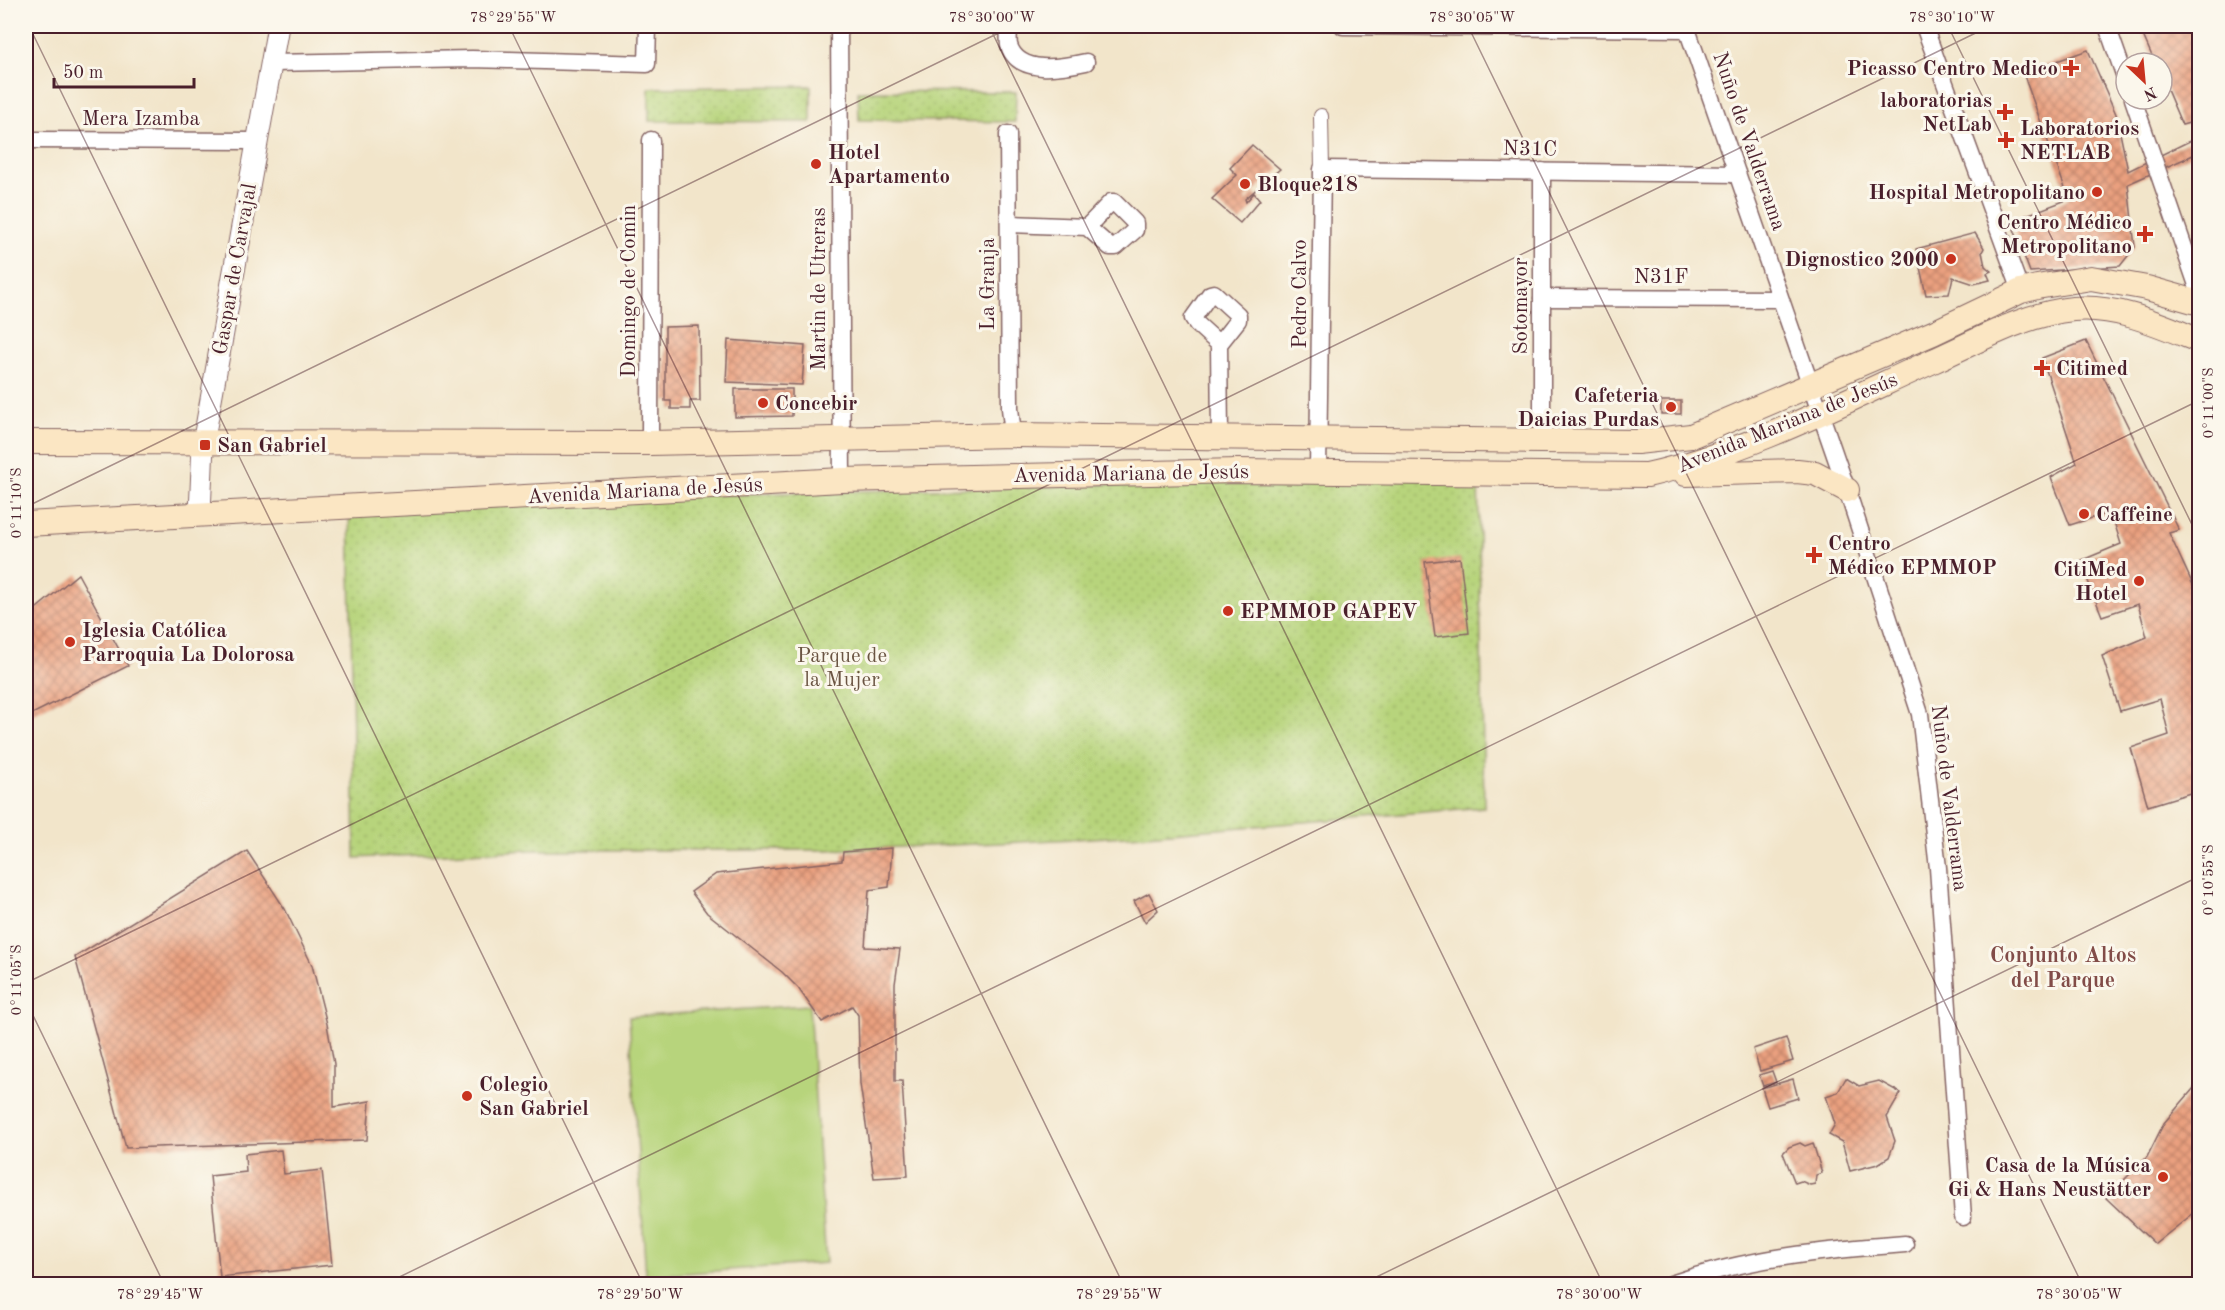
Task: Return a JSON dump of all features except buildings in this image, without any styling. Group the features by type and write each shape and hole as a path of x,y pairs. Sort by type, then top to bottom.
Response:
{"main road":[{"name":"Avenida Mariana de Jesús","path":"26,442 202,444 530,441 650,443 1013,435 1542,441 1672,440 1690,436 1810,386 2021,291 2073,279 2091,278 2147,288 2199,303"},
{"name":"Avenida Mariana de Jesús","path":"26,524 842,480 1238,471 1647,476 1694,465 1820,413 2013,325 2053,312 2074,309 2118,311 2199,341"},
{"path":"1229,437 1238,471"},
{"path":"1647,476 1797,471 1815,473 1847,490"}],"street":[{"name":"Gaspar de Carvajal","path":"200,513 202,444 278,26"},
{"path":"272,63 472,59 647,64 648,26"},
{"name":"Martin de Utreras","path":"839,26 842,480"},
{"path":"1009,26 1011,48 1021,59 1038,68 1062,68 1086,62"},
{"path":"1343,26 1686,27"},
{"path":"1924,26 2021,291"},
{"path":"2107,26 2116,51"},
{"name":"Nuño de Valderrama","path":"1686,27 1847,490 1923,728 1938,868 1963,1217"},
{"path":"2137,111 2199,294"},
{"name":"Pedro Calvo","path":"1318,471 1321,116"},
{"name":"La Granja","path":"1008,134 1010,408 1013,435"},
{"name":"Mera Izamba","path":"26,140 256,141"},
{"name":"Domingo de Comin","path":"650,443 651,140"},
{"name":"N31C","path":"1322,169 1737,174"},
{"name":"Sotomayor","path":"1542,171 1542,441"},
{"path":"1010,224 1087,227"},
{"name":"N31F","path":"1542,298 1780,299"},
{"path":"1219,344 1229,437"},
{"path":"1671,1284 1708,1271 1814,1251 1905,1244"}],"green space":[{"path":"811,86 811,122 649,121 649,88"},
{"path":"858,91 1016,92 1015,122 859,120"},
{"name":"Parque de la Mujer","path":"1478,474 1484,807 1146,835 1001,843 826,850 532,850 355,858 349,505"},
{"path":"809,1005 826,1263 646,1276 629,1017"}],"place":[{"name":"Picasso Centro Medico","path":"2071,68"},
{"name":"laboratorias NetLab","path":"2005,112"},
{"name":"Laboratorios NETLAB","path":"2006,140"},
{"name":"Hotel Apartamento","path":"816,164"},
{"name":"Bloque218","path":"1245,184"},
{"name":"Hospital Metropolitano","path":"2097,192"},
{"name":"Centro Médico Metropolitano","path":"2145,234"},
{"name":"Dignostico 2000","path":"1951,259"},
{"name":"Citimed","path":"2042,368"},
{"name":"Concebir","path":"763,403"},
{"name":"Cafeteria Daicias Purdas","path":"1671,407"},
{"name":"San Gabriel","path":"205,445"},
{"name":"Caffeine","path":"2084,514"},
{"name":"Centro Médico EPMMOP","path":"1814,555"},
{"name":"CitiMed Hotel","path":"2139,581"},
{"name":"EPMMOP GAPEV","path":"1228,611"},
{"name":"Iglesia Católica Parroquia La Dolorosa","path":"70,642"},
{"name":"Colegio San Gabriel","path":"467,1096"},
{"name":"Casa de la Música Gi & Hans Neustätter","path":"2163,1177"}],"district":[{"name":"Conjunto Altos del Parque","path":"2063,966"}]}
